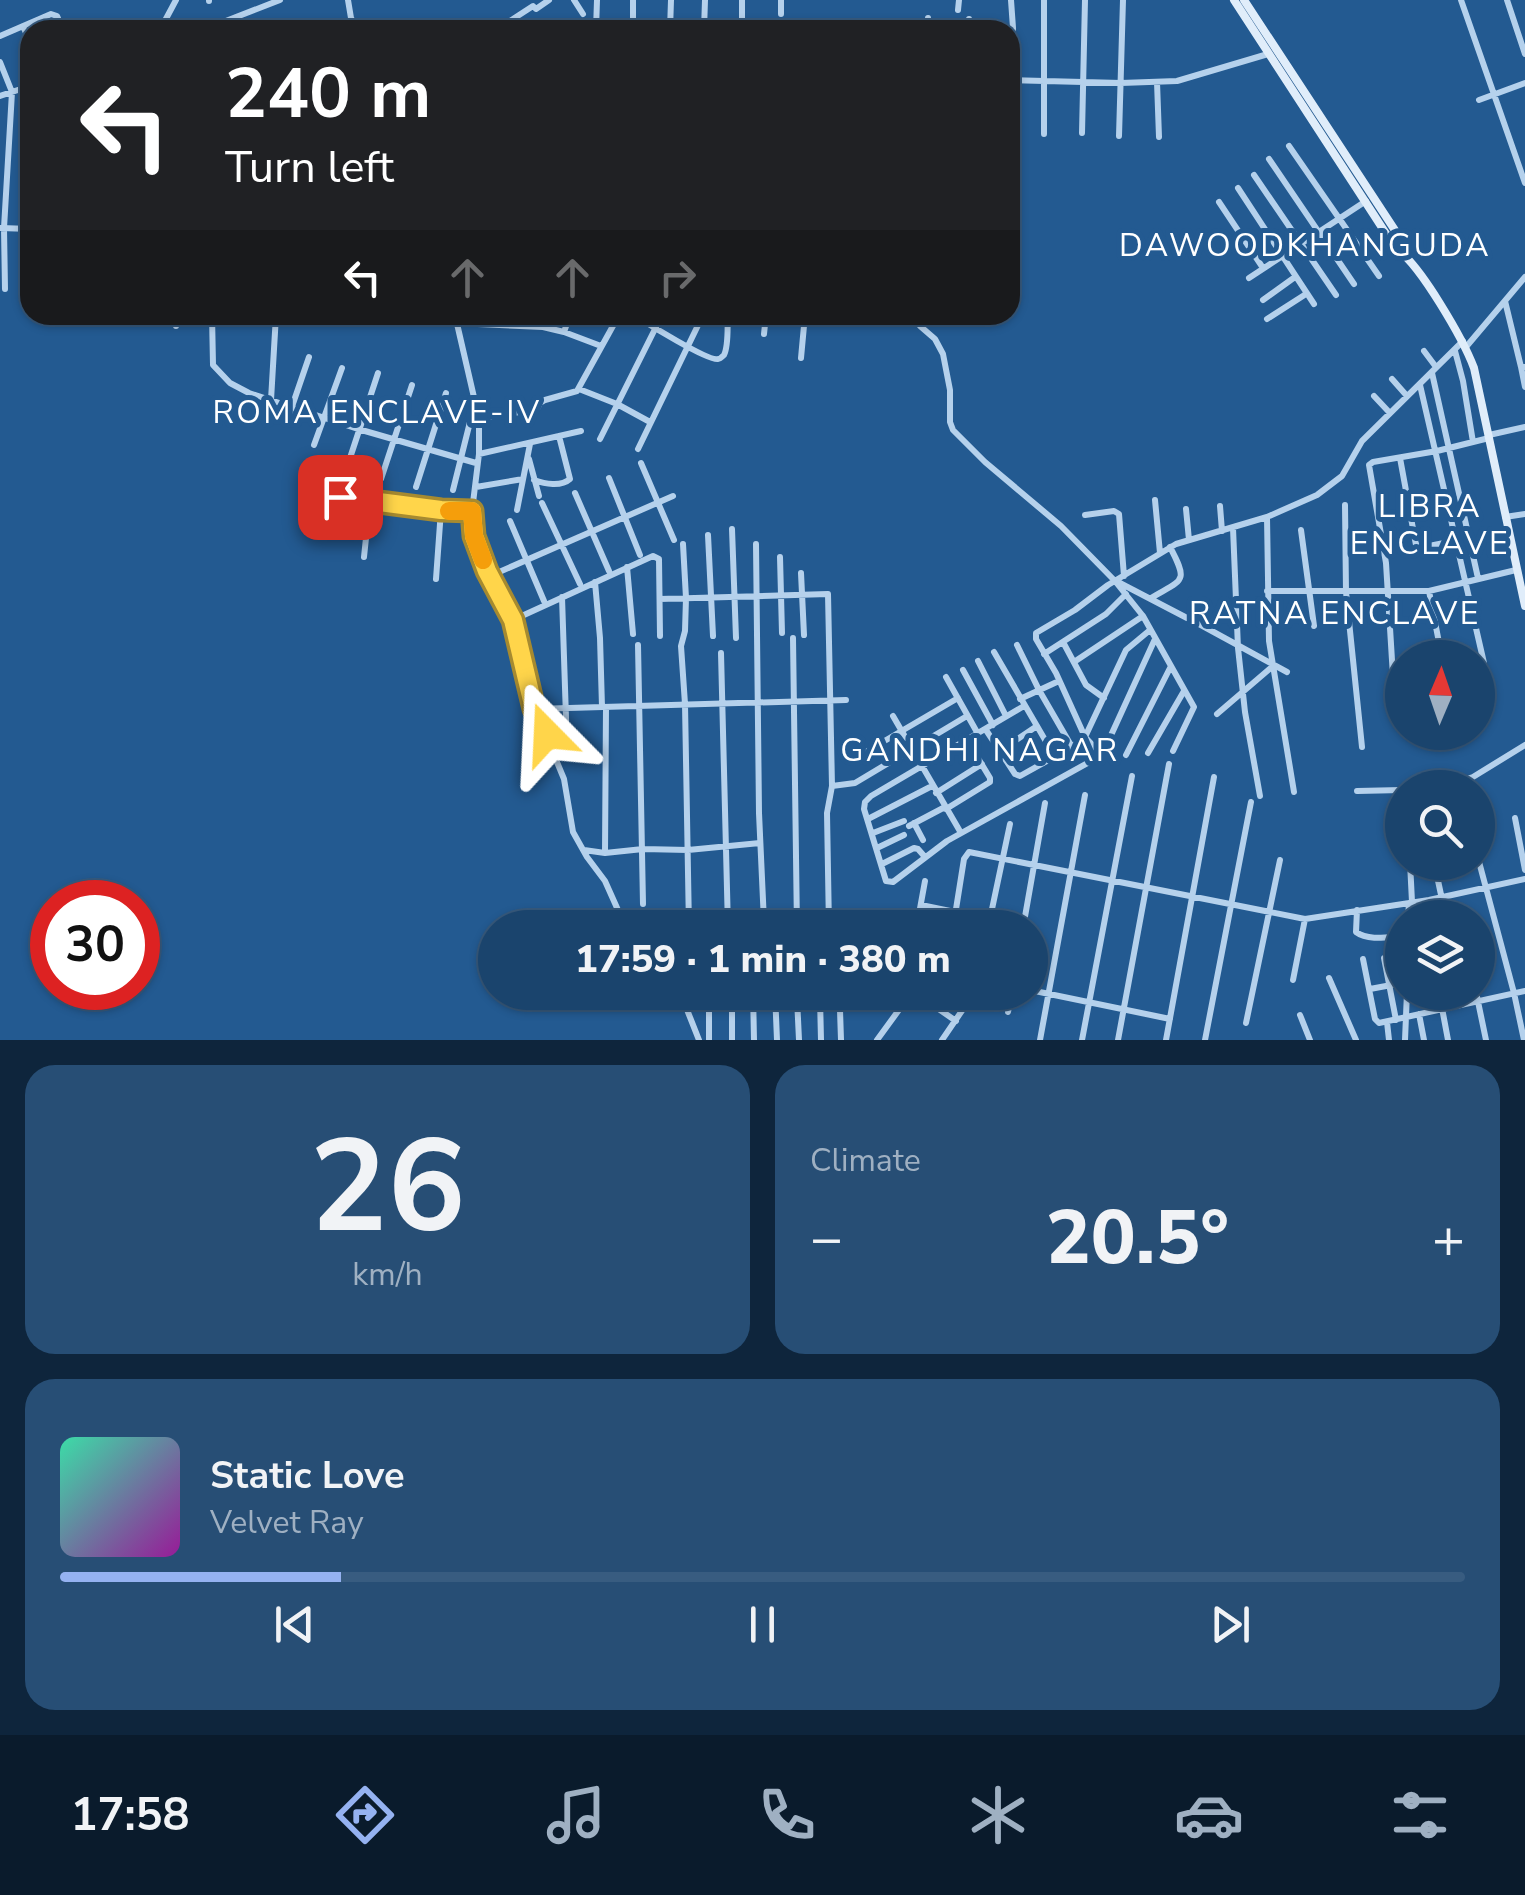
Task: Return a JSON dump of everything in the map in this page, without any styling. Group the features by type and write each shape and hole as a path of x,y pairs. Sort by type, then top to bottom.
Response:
{"main road":[{"path":"1234,0 1396,248 1404,253 1464,344 1474,368 1525,606"},
{"path":"1244,0 1404,244 1404,253"}],"street":[{"path":"229,20 280,0"},
{"path":"509,20 532,3 536,9 549,0"},
{"path":"574,0 583,14"},
{"path":"781,0 781,14"},
{"path":"958,10 959,0"},
{"path":"1044,0 1044,134"},
{"path":"1082,133 1085,0"},
{"path":"1119,136 1122,0"},
{"path":"1461,0 1525,182"},
{"path":"1507,0 1525,54"},
{"path":"38,20 54,14 59,20"},
{"path":"1020,80 1176,81 1268,54"},
{"path":"0,62 12,92 2,228 5,288"},
{"path":"1157,82 1160,138"},
{"path":"1479,100 1525,82"},
{"path":"0,96 20,89"},
{"path":"1289,146 1380,276"},
{"path":"1269,158 1354,284"},
{"path":"1254,175 1336,294"},
{"path":"1238,188 1314,304"},
{"path":"1248,278 1366,201"},
{"path":"1219,202 1262,268"},
{"path":"1263,300 1295,277"},
{"path":"1102,754 1085,737 1035,634 1170,547 1267,518 1317,496 1342,476 1362,441 1464,344 1525,277"},
{"path":"1267,319 1306,294"},
{"path":"1505,300 1525,387"},
{"path":"212,325 211,357 217,372 249,393 476,463"},
{"path":"271,400 275,325"},
{"path":"457,325 479,420 472,511 474,536 513,620 534,709 564,779 572,826 618,910"},
{"path":"526,325 564,332 602,346"},
{"path":"564,332 566,325"},
{"path":"579,389 612,325"},
{"path":"650,325 712,359 721,358 726,350 727,325"},
{"path":"600,439 657,325"},
{"path":"638,449 698,325"},
{"path":"764,334 765,325"},
{"path":"801,358 804,325"},
{"path":"920,325 935,338 943,354 953,430 1061,526 1143,616 1194,710 1173,751"},
{"path":"1454,350 1473,442"},
{"path":"1424,351 1434,370 1478,578"},
{"path":"286,424 309,357"},
{"path":"314,445 342,368"},
{"path":"349,461 378,372"},
{"path":"1392,380 1407,396"},
{"path":"380,478 412,384"},
{"path":"1420,384 1479,640"},
{"path":"479,420 537,410 540,402 579,389 651,422"},
{"path":"416,486 446,392"},
{"path":"1374,396 1390,412"},
{"path":"453,490 476,406"},
{"path":"1389,640 1383,539 1369,468 1373,462 1450,448 1525,427"},
{"path":"478,454 581,431"},
{"path":"534,480 549,484 570,479 560,436"},
{"path":"516,510 530,444"},
{"path":"528,458 540,500 580,584"},
{"path":"1400,458 1416,545 1454,541"},
{"path":"641,463 674,540"},
{"path":"608,478 640,555"},
{"path":"476,487 523,479"},
{"path":"575,493 608,571"},
{"path":"490,576 672,496"},
{"path":"340,497 472,511"},
{"path":"364,558 370,500"},
{"path":"1155,500 1160,553"},
{"path":"1345,505 1346,592 1362,748"},
{"path":"1220,506 1222,530"},
{"path":"1186,509 1189,540"},
{"path":"436,579 441,510"},
{"path":"1085,515 1114,511 1119,514 1124,576"},
{"path":"1505,517 1525,514"},
{"path":"1267,518 1269,641 1294,792"},
{"path":"510,521 544,600"},
{"path":"1233,528 1242,690 1260,796"},
{"path":"732,529 736,638"},
{"path":"1301,530 1314,626"},
{"path":"708,535 713,636"},
{"path":"684,544 686,598 681,646 689,910"},
{"path":"756,544 763,910"},
{"path":"1152,598 1180,581 1183,575 1170,547"},
{"path":"513,620 648,557 658,558 660,636"},
{"path":"780,557 782,633"},
{"path":"627,566 633,634"},
{"path":"1268,591 1429,590 1516,570"},
{"path":"801,574 804,635"},
{"path":"1115,581 1187,618"},
{"path":"595,582 604,707 604,852"},
{"path":"1429,590 1439,640"},
{"path":"660,599 828,594 832,786 827,813 829,910"},
{"path":"1044,654 1106,614 1126,594"},
{"path":"562,597 567,748"},
{"path":"1074,662 1143,616"},
{"path":"1199,624 1288,672"},
{"path":"964,670 986,730 1014,774 1020,776 1085,737 1126,650 1150,630"},
{"path":"793,638 796,910"},
{"path":"1059,680 1039,690 986,730 865,802 886,882 890,883 961,833 1102,754 1155,640"},
{"path":"1063,642 1086,685 1104,698"},
{"path":"638,645 643,904"},
{"path":"1018,645 1072,747"},
{"path":"721,652 728,910"},
{"path":"994,652 1055,757"},
{"path":"978,661 1006,716"},
{"path":"1217,714 1274,666"},
{"path":"1126,756 1170,667"},
{"path":"946,677 968,716 986,730"},
{"path":"1148,753 1184,690"},
{"path":"852,760 958,698"},
{"path":"534,709 846,700"},
{"path":"892,716 961,833"},
{"path":"832,786 855,782 968,716"},
{"path":"1000,750 1037,726"},
{"path":"873,833 945,808 990,782 967,740"},
{"path":"1484,770 1525,745"},
{"path":"868,820 982,764"},
{"path":"1118,1040 1169,764"},
{"path":"1082,1040 1132,776"},
{"path":"1166,1040 1214,777"},
{"path":"1358,791 1385,790"},
{"path":"1040,1040 1085,794"},
{"path":"1205,1040 1251,802"},
{"path":"1026,910 1045,803"},
{"path":"1515,818 1525,870"},
{"path":"909,823 923,840"},
{"path":"992,910 1010,824"},
{"path":"877,848 904,835"},
{"path":"583,849 688,850 760,843"},
{"path":"882,864 914,848 925,858"},
{"path":"955,910 967,852 1305,919 1385,906"},
{"path":"1246,1022 1280,860"},
{"path":"1422,900 1525,879"},
{"path":"1438,880 1442,900"},
{"path":"1483,880 1524,1040"},
{"path":"919,910 925,881"},
{"path":"920,905 945,910"},
{"path":"1357,910 1356,932 1366,937 1385,936"},
{"path":"1294,980 1305,919"},
{"path":"1384,958 1385,963"},
{"path":"1364,959 1376,1022 1434,1010"},
{"path":"1329,978 1356,1040"},
{"path":"1370,989 1385,986"},
{"path":"1495,995 1525,991"},
{"path":"1049,994 1170,1020"},
{"path":"688,1010 700,1040"},
{"path":"709,1010 709,1040"},
{"path":"732,1010 732,1040"},
{"path":"753,1010 754,1040"},
{"path":"776,1010 777,1040"},
{"path":"798,1010 799,1040"},
{"path":"821,1010 822,1040"},
{"path":"840,1010 841,1040"},
{"path":"877,1040 900,1010"},
{"path":"940,1010 956,1021"},
{"path":"942,1040 963,1010"},
{"path":"1389,1040 1390,1010"},
{"path":"1405,1040 1406,1010"},
{"path":"1442,1010 1448,1040"},
{"path":"1480,1010 1486,1040"},
{"path":"1419,1014 1424,1040"},
{"path":"1300,1016 1310,1040"}],"slow traffic":[{"path":"449,511 472,511 474,536 483,560"}],"district":[{"name":"DAWOODKHANGUDA","path":"1305,245"},
{"name":"ROMA ENCLAVE-IV","path":"377,412"},
{"name":"LIBRA ENCLAVE","path":"1430,524"},
{"name":"RATNA ENCLAVE","path":"1335,613"},
{"name":"GANDHI NAGAR","path":"980,750"}],"route":[{"path":"340,497 472,511 474,536 513,620 534,709 547,734"}]}
